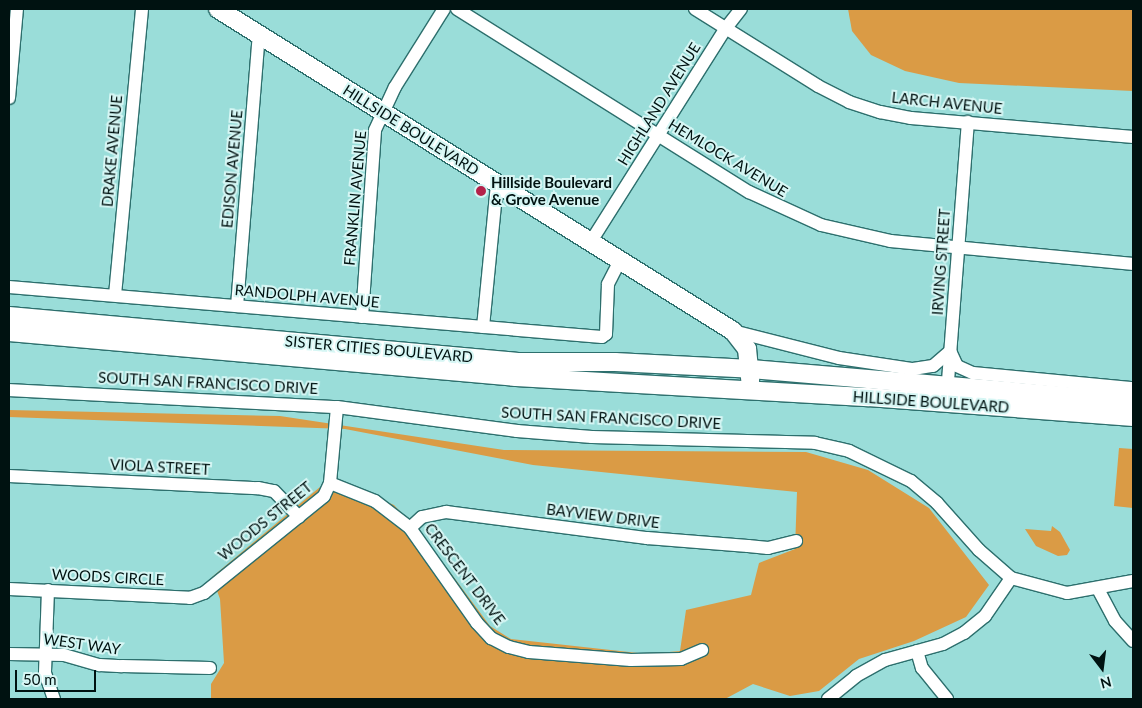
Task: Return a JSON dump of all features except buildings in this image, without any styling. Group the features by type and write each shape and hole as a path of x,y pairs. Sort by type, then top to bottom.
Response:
{"main road":[{"name":"HILLSIDE BOULEVARD","path":"218,9 619,262 733,331 747,349 750,390 1133,417"},
{"name":"SISTER CITIES BOULEVARD","path":"9,316 518,362 615,362 750,370"},
{"name":"SISTER CITIES BOULEVARD","path":"9,332 516,377 750,390"},
{"name":"HILLSIDE BOULEVARD","path":"750,370 1133,402"}],"street":[{"path":"9,98 17,9"},
{"name":"DRAKE AVENUE","path":"115,296 142,9"},
{"name":"FRANKLIN AVENUE","path":"362,317 373,144 382,112 444,9"},
{"name":"HEMLOCK AVENUE","path":"457,9 749,192 821,226 891,241 1133,264"},
{"name":"LARCH AVENUE","path":"695,9 849,102 912,118 1133,137"},
{"name":"HIGHLAND AVENUE","path":"590,243 726,28 741,9"},
{"name":"EDISON AVENUE","path":"237,306 259,34"},
{"name":"IRVING STREET","path":"947,403 968,122"},
{"path":"483,327 497,184"},
{"name":"RANDOLPH AVENUE","path":"9,287 602,337 606,334 608,284 619,262"},
{"name":"HILLSIDE BOULEVARD","path":"733,331 771,338 840,358 913,369 933,366 950,351 957,366 974,373 1133,388"},
{"name":"SOUTH SAN FRANCISCO DRIVE","path":"9,390 336,407 517,432 816,443 849,451 911,481 937,503 979,550 1011,578 1037,587 1067,593 1098,589 1133,581"},
{"name":"WOODS STREET","path":"204,592 324,496 330,483 336,407"},
{"name":"VIOLA STREET","path":"9,476 258,488 274,492 299,516"},
{"name":"CRESCENT DRIVE","path":"330,483 375,501 410,528 477,623 491,638 509,647 529,652 631,660 681,659 702,650"},
{"name":"BAYVIEW DRIVE","path":"410,528 422,517 446,512 647,538 730,545 768,548 796,541"},
{"path":"828,699 856,676 885,660 918,651 964,633 985,616 1011,578"},
{"name":"WOODS CIRCLE","path":"9,589 190,598 204,592"},
{"path":"1098,589 1116,622 1133,641"},
{"path":"48,590 45,673 54,699"},
{"path":"918,651 922,668 947,699"},
{"name":"WEST WAY","path":"9,654 45,654 107,665 210,668"}],"shaded area":[{"path":"848,9 1133,9 1133,91 959,83 905,71 871,55 852,31"},
{"path":"9,410 280,416 504,450 806,452 868,470 929,508 989,585 966,617 914,641 859,659 819,691 790,696 753,684 725,699 211,699 211,684 224,663 220,599 212,577 320,487 345,484 394,505 424,537 490,626 511,639 647,654 680,651 686,610 751,595 759,563 795,549 797,492 533,465 345,429 9,417"},
{"path":"1119,448 1133,449 1133,508 1114,506"},
{"path":"1052,526 1060,532 1070,550 1067,555 1058,556 1036,546 1025,529 1051,531"}],"place":[{"name":"Hillside Boulevard & Grove Avenue","path":"481,191"}]}
